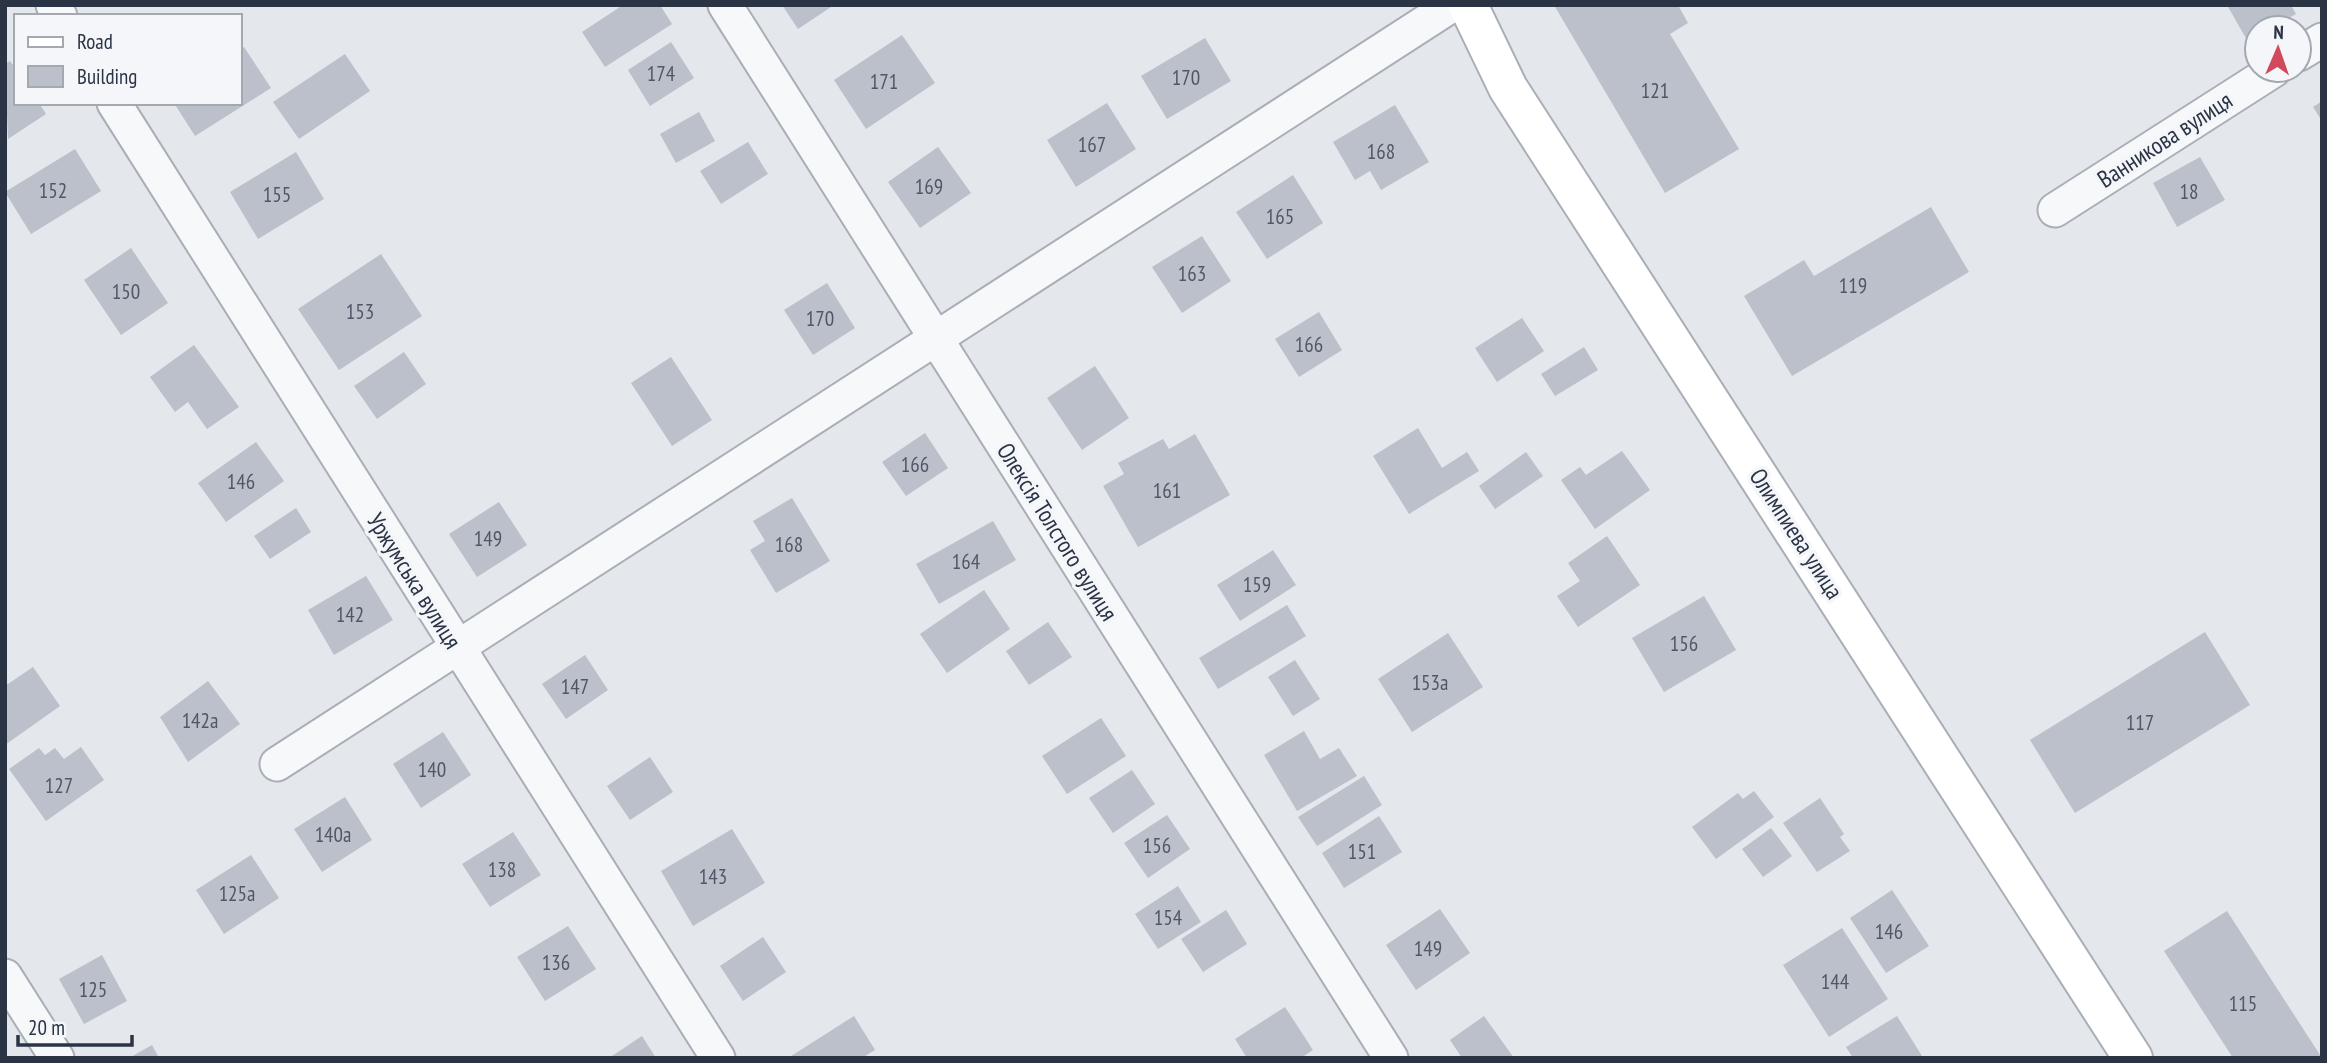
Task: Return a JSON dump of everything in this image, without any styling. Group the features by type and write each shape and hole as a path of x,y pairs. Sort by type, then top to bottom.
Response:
{"main road":[{"name":"Олимпиева улица","path":"1468,5 1508,88 2133,1058"}],"street":[{"name":"Олексія Толстого вулиця","path":"725,5 1391,1058"},
{"path":"277,764 936,341 1452,5"},
{"name":"Ванникова вулиця","path":"2055,210 2252,84"},
{"name":"Уржумська вулиця","path":"115,105 718,1058"},
{"path":"5,976 57,1058"}],"building":[{"path":"623,5 660,5 672,24 605,67 582,32"},
{"path":"782,5 834,5 798,29"},
{"path":"1554,5 1678,5 1688,23 1670,34 1739,149 1665,193"},
{"path":"2227,5 2291,5 2296,14 2243,14 2243,33"},
{"path":"902,35 935,83 866,129 834,80"},
{"path":"1205,38 1231,81 1167,119 1141,76"},
{"path":"671,42 694,78 650,106 628,70"},
{"path":"244,47 271,88 195,136 175,105 242,105"},
{"path":"345,54 370,91 299,139 273,102"},
{"path":"10,61 14,66 14,105 40,105 46,114 8,139 5,64"},
{"path":"2322,101 2322,121 2313,107"},
{"path":"1107,103 1136,149 1076,187 1047,140"},
{"path":"1395,105 1429,162 1381,190 1370,171 1355,180 1333,142"},
{"path":"699,112 715,141 676,163 660,134"},
{"path":"748,142 768,174 721,204 700,171"},
{"path":"938,147 971,193 920,228 888,182"},
{"path":"75,149 101,191 31,234 5,192"},
{"path":"296,152 324,199 258,239 230,192"},
{"path":"2200,157 2225,200 2177,227 2153,183"},
{"path":"1293,175 1323,223 1267,259 1236,212"},
{"path":"1931,207 1969,272 1792,376 1744,296 1804,260 1814,276"},
{"path":"1202,236 1231,281 1182,313 1152,267"},
{"path":"131,248 168,303 121,335 84,280"},
{"path":"381,254 422,316 339,370 298,309"},
{"path":"827,283 855,328 813,355 784,310"},
{"path":"1319,312 1342,350 1299,377 1275,339"},
{"path":"1522,318 1544,351 1497,382 1475,348"},
{"path":"194,345 239,407 207,429 188,402 175,412 150,377"},
{"path":"1584,347 1598,370 1555,396 1541,374"},
{"path":"404,352 426,384 377,419 354,386"},
{"path":"671,357 712,420 672,446 631,383"},
{"path":"1095,366 1129,418 1082,450 1047,398"},
{"path":"1418,428 1442,468 1467,452 1479,471 1409,514 1373,456"},
{"path":"925,433 948,468 906,496 882,462"},
{"path":"1195,434 1230,495 1138,547 1103,486 1124,474 1118,463 1163,439 1169,449"},
{"path":"256,442 284,481 226,522 198,483"},
{"path":"1622,451 1650,490 1595,529 1561,480 1580,467 1586,475"},
{"path":"1526,452 1543,476 1495,509 1479,486"},
{"path":"792,498 830,561 776,593 750,550 765,541 753,521"},
{"path":"499,502 527,545 477,577 449,534"},
{"path":"296,508 311,532 270,559 254,536"},
{"path":"993,521 1016,560 939,604 916,564"},
{"path":"1607,536 1640,585 1578,627 1557,596 1580,581 1568,563"},
{"path":"1273,550 1296,585 1240,621 1217,585"},
{"path":"366,576 393,620 334,655 308,610"},
{"path":"984,590 1010,629 947,673 920,634"},
{"path":"1704,596 1736,650 1664,692 1632,638"},
{"path":"1287,605 1306,636 1218,689 1199,658"},
{"path":"1048,622 1072,657 1029,685 1006,651"},
{"path":"2205,632 2250,705 2075,813 2030,740"},
{"path":"1448,633 1483,687 1412,732 1378,679"},
{"path":"585,655 608,690 566,719 542,684"},
{"path":"1295,660 1320,699 1293,716 1268,677"},
{"path":"33,667 60,706 5,745 5,686"},
{"path":"208,681 240,724 188,762 160,717"},
{"path":"1101,718 1126,756 1067,794 1042,756"},
{"path":"1304,731 1320,759 1339,748 1357,776 1297,811 1264,755"},
{"path":"443,732 471,775 421,808 393,764"},
{"path":"81,747 104,780 46,821 9,769 39,748 45,755 55,748 64,759"},
{"path":"650,757 673,792 630,820 607,786"},
{"path":"1132,770 1155,804 1113,833 1089,798"},
{"path":"1364,776 1382,805 1317,846 1298,817"},
{"path":"1754,791 1774,817 1716,859 1692,827 1738,793 1743,799"},
{"path":"345,797 372,840 322,872 294,829"},
{"path":"1820,798 1844,834 1840,837 1850,851 1817,872 1783,823"},
{"path":"1167,815 1190,849 1148,878 1124,843"},
{"path":"1379,816 1402,852 1344,888 1322,853"},
{"path":"1771,828 1792,856 1763,877 1742,849"},
{"path":"732,829 765,883 693,926 661,871"},
{"path":"513,832 541,875 490,907 462,864"},
{"path":"251,855 279,898 224,934 196,890"},
{"path":"1178,886 1201,922 1158,949 1135,914"},
{"path":"1892,890 1929,946 1886,973 1850,918"},
{"path":"1440,909 1470,953 1416,990 1386,945"},
{"path":"1226,910 1247,944 1203,972 1181,939"},
{"path":"2227,911 2322,1058 2233,1058 2164,951"},
{"path":"568,926 596,969 545,1001 517,957"},
{"path":"1842,928 1888,999 1829,1037 1783,965"},
{"path":"763,937 786,972 743,1001 720,966"},
{"path":"102,955 127,1001 84,1024 59,979"},
{"path":"1285,1007 1313,1050 1301,1058 1247,1058 1235,1039"},
{"path":"854,1016 875,1050 862,1058 788,1058"},
{"path":"1484,1016 1514,1058 1462,1058 1450,1040"},
{"path":"1897,1016 1922,1056 1853,1058 1846,1047"},
{"path":"642,1036 656,1058 609,1058"},
{"path":"152,1045 159,1058 129,1058"}]}
